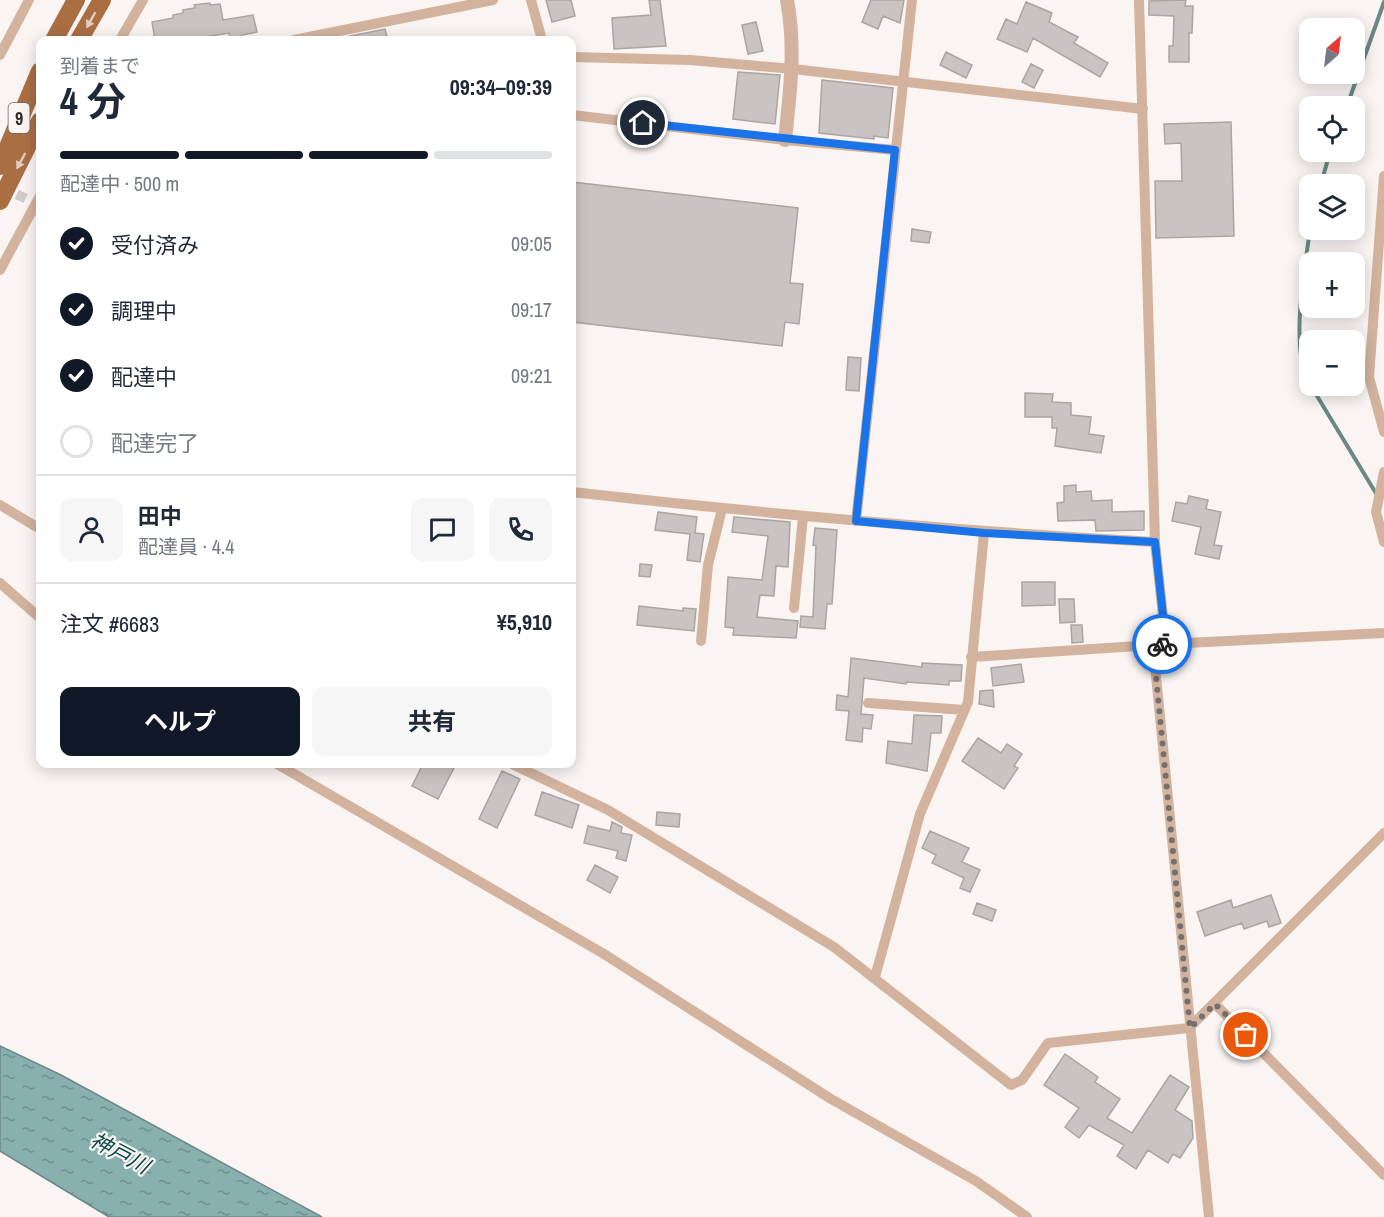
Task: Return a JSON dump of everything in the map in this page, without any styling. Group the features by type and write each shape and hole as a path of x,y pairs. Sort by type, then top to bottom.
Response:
{"highway":[{"path":"56,36 76,0"},
{"path":"82,36 102,0"},
{"name":"9","path":"0,166 36,80"},
{"name":"9","path":"0,201 36,129"}],"street":[{"path":"0,55 30,0"},
{"path":"122,36 143,0"},
{"path":"314,36 493,0"},
{"path":"531,0 541,36"},
{"path":"785,140 793,69 793,30 787,0"},
{"path":"856,521 912,0"},
{"path":"1138,0 1155,542 1166,644"},
{"path":"576,57 690,60 793,69 1143,109"},
{"path":"576,115 785,140 895,150"},
{"path":"1384,176 1369,377 1384,432"},
{"path":"0,270 35,200"},
{"path":"1384,472 1376,512 1384,542"},
{"path":"576,492 722,509 984,533 1155,542"},
{"path":"0,505 36,527"},
{"path":"700,641 708,565 722,509"},
{"path":"794,608 803,517"},
{"path":"875,977 920,814 968,702 984,533"},
{"path":"0,583 36,614"},
{"path":"971,657 1384,633"},
{"path":"1153,645 1209,1217"},
{"path":"868,703 964,710"},
{"path":"284,768 604,954 831,1099 976,1180 1027,1217"},
{"path":"520,768 608,810 834,947 1011,1085 1022,1080 1048,1043 1190,1028 1384,834"},
{"path":"1215,1004 1384,1175"}],"water":[{"name":"神戸川","path":"0,1046 61,1075 322,1217 109,1217 0,1151"}],"building":[{"path":"546,0 571,0 575,16 552,22"},
{"path":"649,0 660,0 666,46 614,49 612,18 651,15"},
{"path":"871,0 904,0 900,23 883,16 878,29 862,22"},
{"path":"1186,0 1185,6 1193,6 1192,33 1189,33 1189,62 1169,62 1169,46 1173,46 1174,16 1149,15 1149,1"},
{"path":"1026,2 1052,13 1049,22 1078,37 1074,43 1108,63 1100,77 1033,38 1027,52 997,39 1006,19 1017,24"},
{"path":"220,4 223,20 253,15 257,32 242,36 229,36 229,33 211,36 154,36 152,22 173,18 173,15 183,13 183,10 195,8 194,5"},
{"path":"756,22 763,51 748,54 742,25"},
{"path":"385,29 387,36 350,36"},
{"path":"946,52 972,65 966,78 940,65"},
{"path":"1031,64 1043,70 1034,88 1022,82"},
{"path":"738,72 780,75 775,124 733,119"},
{"path":"822,80 893,88 888,138 874,136 874,139 819,133"},
{"path":"1231,122 1234,236 1156,238 1155,181 1182,181 1181,143 1165,144 1164,124"},
{"path":"576,182 798,208 790,283 803,284 799,324 785,322 782,346 576,322"},
{"path":"912,229 931,232 929,243 911,241"},
{"path":"848,357 861,358 859,391 846,390"},
{"path":"1025,393 1053,394 1052,402 1071,403 1071,415 1091,417 1089,434 1104,436 1101,453 1055,446 1057,428 1052,428 1052,417 1025,417"},
{"path":"1076,485 1076,492 1091,491 1092,501 1112,500 1112,512 1144,511 1144,530 1096,531 1095,520 1058,521 1057,503 1064,502 1064,486"},
{"path":"1189,496 1208,500 1206,509 1221,512 1214,545 1222,546 1219,559 1195,554 1201,527 1172,521 1176,502 1187,504"},
{"path":"658,512 697,517 695,533 704,534 700,562 687,560 690,534 655,530"},
{"path":"734,517 790,522 788,567 776,566 774,596 760,595 757,617 798,621 796,638 733,635 734,628 725,627 728,577 762,580 768,536 732,532"},
{"path":"815,528 837,530 832,604 827,604 825,629 800,627 801,616 813,617"},
{"path":"640,564 652,565 650,577 639,576"},
{"path":"1022,582 1055,582 1055,605 1022,606"},
{"path":"1059,599 1074,599 1075,622 1060,623"},
{"path":"639,606 683,611 683,608 696,609 694,631 637,625"},
{"path":"1071,625 1082,625 1083,642 1072,643"},
{"path":"851,658 922,667 922,663 962,665 961,681 949,681 949,685 906,682 906,684 864,678 861,714 873,715 871,729 863,728 862,742 846,740 849,711 836,710 837,695 848,697"},
{"path":"1021,664 1024,682 993,686 991,668"},
{"path":"993,690 994,707 979,704 980,691"},
{"path":"914,715 942,716 941,733 931,733 927,771 886,763 888,741 912,744"},
{"path":"978,738 1001,753 1007,744 1022,754 1014,766 1018,768 1004,789 962,761"},
{"path":"421,768 454,768 438,799 412,786"},
{"path":"502,771 520,779 497,828 479,819"},
{"path":"542,792 579,805 572,828 535,815"},
{"path":"657,812 680,814 679,827 656,825"},
{"path":"612,822 622,827 621,833 632,835 626,861 616,858 618,851 584,843 588,826 610,831"},
{"path":"930,831 969,848 962,862 980,870 970,892 960,888 964,878 932,863 936,855 922,848"},
{"path":"595,865 618,877 610,893 587,880"},
{"path":"1271,895 1281,923 1269,927 1267,921 1244,929 1242,923 1205,936 1197,912 1231,900 1233,908"},
{"path":"977,903 996,910 992,921 973,914"},
{"path":"1065,1054 1098,1077 1095,1082 1120,1099 1107,1118 1132,1133 1170,1075 1189,1087 1175,1110 1192,1121 1193,1138 1180,1158 1173,1154 1168,1163 1148,1150 1136,1169 1117,1156 1124,1145 1089,1125 1079,1138 1065,1127 1079,1108 1044,1085"}],"waterway":[{"path":"1351,96 1384,2"},
{"path":"1324,174 1327,162"},
{"path":"1299,330 1309,240"},
{"path":"1317,396 1377,495"}],"tunnel":[{"path":"3,188 29,200"}],"way so far":[{"path":"1162,644 1153,645 1190,1028 1215,1004 1246,1035"}],"route":[{"path":"643,123 895,150 856,521 984,533 1155,542 1166,644 1162,644"}]}
